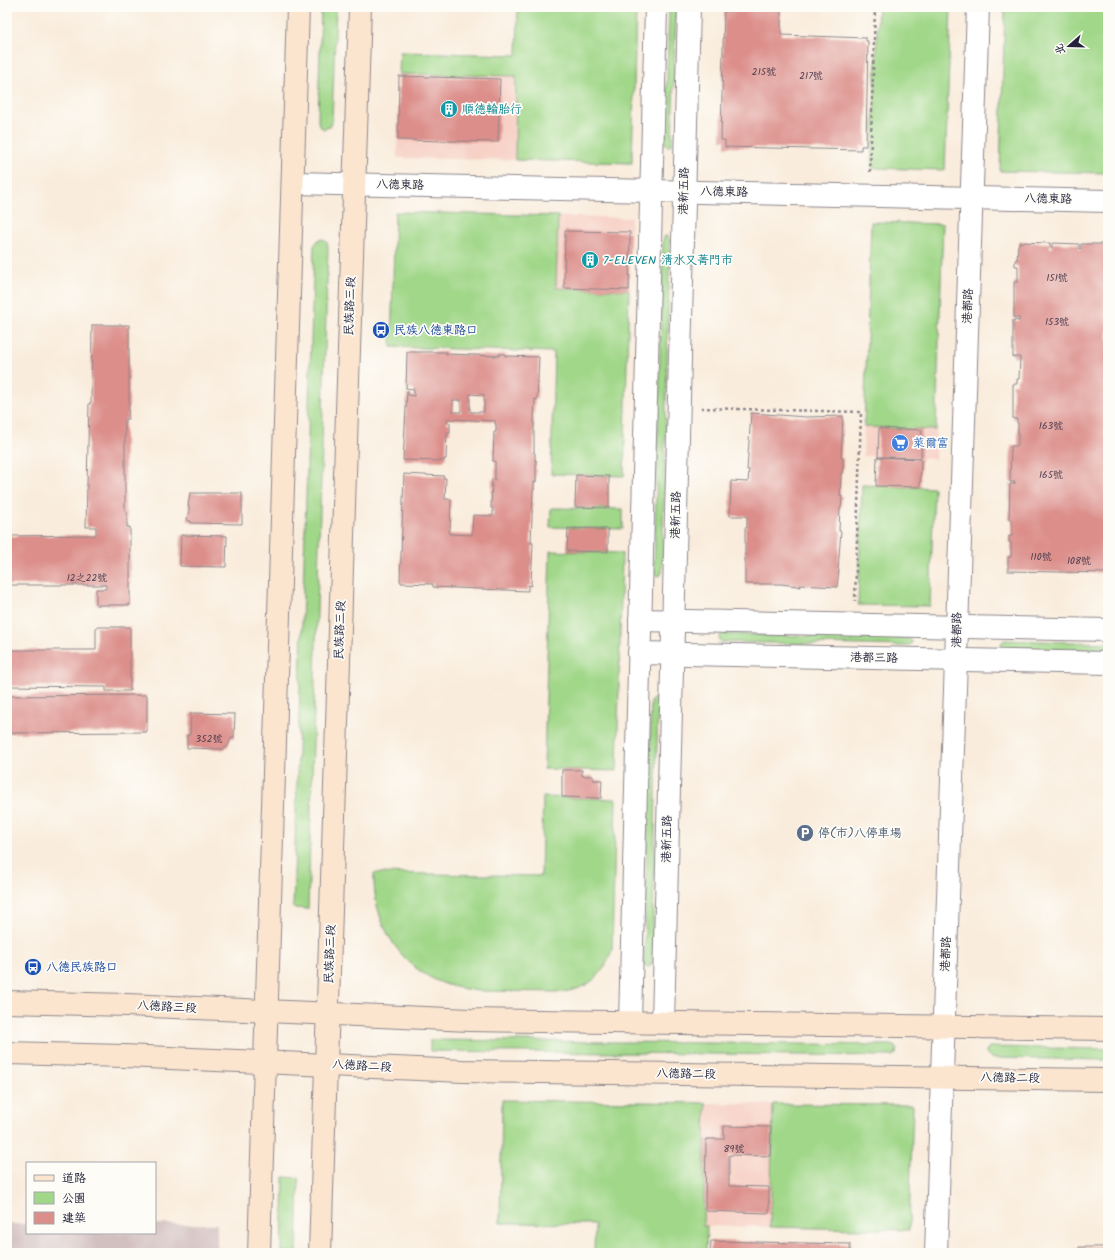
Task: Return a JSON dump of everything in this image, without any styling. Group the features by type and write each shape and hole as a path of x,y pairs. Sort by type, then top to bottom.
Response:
{"street":[{"path":"259,1253 298,7"},
{"name":"民族路三段","path":"320,1253 360,7"},
{"path":"630,1022 656,7"},
{"name":"港新五路","path":"663,1022 689,7"},
{"name":"港都路","path":"936,1253 978,7"},
{"name":"八德東路","path":"293,183 1108,201"},
{"path":"640,620 1108,630"},
{"name":"港都三路","path":"640,653 1108,663"},
{"name":"八德路三段","path":"7,1002 127,1005 328,1014"},
{"path":"328,1014 470,1020 1108,1029"},
{"path":"7,1053 265,1062"},
{"name":"八德路二段","path":"265,1062 463,1071 1108,1080"}],"path":[{"path":"870,175 875,7"},
{"path":"695,408 861,412 855,603"}],"shaded area":[{"name":"順德輪胎行","path":"399,74 517,76 515,160 397,158"},
{"path":"558,216 631,218 629,290 556,288"},
{"path":"864,427 936,430 935,459 863,456"},
{"path":"706,1103 773,1104 770,1227 703,1226"},
{"path":"7,1224 26,1224 26,1234 156,1234 156,1224 217,1224 217,1253 7,1253"}],"green space":[{"path":"321,7 336,7 332,122 331,126 324,129 319,126 318,121"},
{"path":"518,7 636,7 632,163 515,160 516,76 399,74 400,52 517,55"},
{"path":"669,7 676,7 672,143 668,146 665,143"},
{"path":"878,7 951,7 945,170 872,168"},
{"path":"1005,7 1108,7 1108,173 1000,171"},
{"path":"395,212 558,216 556,288 629,290 624,476 551,474 554,352 391,347"},
{"path":"871,222 943,224 936,430 864,427"},
{"path":"665,236 667,236 670,240 662,572 661,575 657,576 654,572 663,240"},
{"path":"323,239 327,242 328,247 308,909 293,908 314,246 318,240"},
{"path":"862,485 934,488 930,606 858,605"},
{"path":"551,508 623,509 623,529 550,527"},
{"path":"550,551 622,553 617,771 544,769"},
{"path":"722,634 909,638 912,643 908,646 722,642 720,641 719,637"},
{"path":"1004,640 1108,643 1108,650 1004,648 1002,647 1001,643"},
{"path":"654,698 658,699 658,702 652,964 649,967 645,966 644,964 651,701"},
{"path":"543,797 616,799 612,948 605,966 600,973 587,984 571,991 478,991 445,984 429,977 414,967 402,955 383,925 375,891 374,873 541,876"},
{"path":"430,1040 892,1045 897,1049 896,1054 892,1056 430,1051"},
{"path":"989,1047 1108,1049 1108,1060 991,1058 986,1053"},
{"path":"502,1100 706,1103 703,1226 707,1226 706,1253 594,1253 595,1224 500,1223"},
{"path":"773,1104 913,1105 909,1230 770,1227"},
{"path":"284,1177 299,1178 297,1253 282,1253"}],"building":[{"path":"724,7 781,7 781,35 866,38 866,41 868,41 866,146 861,146 861,150 725,147 725,140 721,140"},
{"name":"順德輪胎行","path":"399,76 500,79 498,142 398,140"},
{"name":"7-ELEVEN 清水又菁門市","path":"565,231 630,232 629,290 564,288"},
{"path":"1019,242 1050,243 1050,248 1052,248 1052,243 1079,244 1079,249 1081,249 1081,244 1105,244 1105,246 1108,246 1108,573 1008,571 1008,557 1011,557 1011,542 1009,542 1009,536 1012,536 1012,520 1009,520 1010,484 1015,484 1015,482 1010,482 1011,446 1018,446 1018,423 1017,419 1013,419 1013,384 1017,384 1017,379 1019,379 1020,357 1013,357 1013,320 1019,321 1019,318 1014,318 1014,282 1018,282 1018,266 1015,266 1015,260 1017,260"},
{"path":"92,325 129,325 129,403 128,419 125,419 125,511 127,512 127,527 130,527 130,605 96,605 96,589 106,589 106,585 7,585 7,536 96,535 96,527 86,527 89,403 91,403"},
{"path":"407,352 447,352 446,354 499,356 499,354 505,354 505,356 539,357 537,400 535,399 534,416 536,482 534,482 533,490 531,543 533,543 532,586 528,585 528,591 433,587 433,584 401,583 404,474 444,476 443,478 446,478 445,499 451,499 449,534 472,535 473,515 493,516 493,508 491,508 492,479 495,480 495,461 493,461 494,432 496,432 495,421 448,419 447,423 450,423 450,433 447,433 446,459 444,459 444,461 403,460 407,391 408,395 414,396 414,389 406,388","holes":["470,394 484,395 484,412 470,412","453,400 461,400 461,412 453,412"]},
{"path":"751,413 806,417 843,416 841,458 843,458 843,467 841,473 840,496 842,496 839,531 841,531 837,587 745,584 745,528 747,528 747,516 730,516 731,481 748,482 749,470 747,470"},
{"name":"萊爾富","path":"879,428 922,430 921,458 878,457"},
{"path":"877,457 921,459 920,487 876,486"},
{"path":"576,475 609,476 609,508 575,507"},
{"path":"190,493 242,493 242,524 191,523 191,521 187,521 189,514 188,506"},
{"path":"568,528 608,529 608,552 567,551"},
{"path":"181,535 227,536 226,567 180,566"},
{"path":"96,627 130,627 130,691 106,691 106,687 7,686 7,650 96,650"},
{"path":"147,695 147,732 7,733 7,696"},
{"path":"191,713 235,714 234,738 231,738 228,746 222,750 187,748 187,735 190,735"},
{"path":"562,770 582,770 582,776 593,776 593,780 602,780 601,798 562,797"},
{"path":"724,1126 771,1127 770,1156 729,1155 729,1186 769,1187 769,1213 705,1211 706,1139 724,1139"},
{"path":"711,1241 850,1244 850,1253 710,1253"},
{"path":"1079,1247 1108,1247 1108,1253 1078,1253"}],"place":[{"name":"順德輪胎行","path":"449,109"},
{"name":"7-ELEVEN 清水又菁門市","path":"590,260"},
{"name":"民族八德東路口","path":"381,330"},
{"name":"萊爾富","path":"900,443"},
{"name":"停(市)八停車場","path":"805,833"},
{"name":"八德民族路口","path":"33,967"}]}
